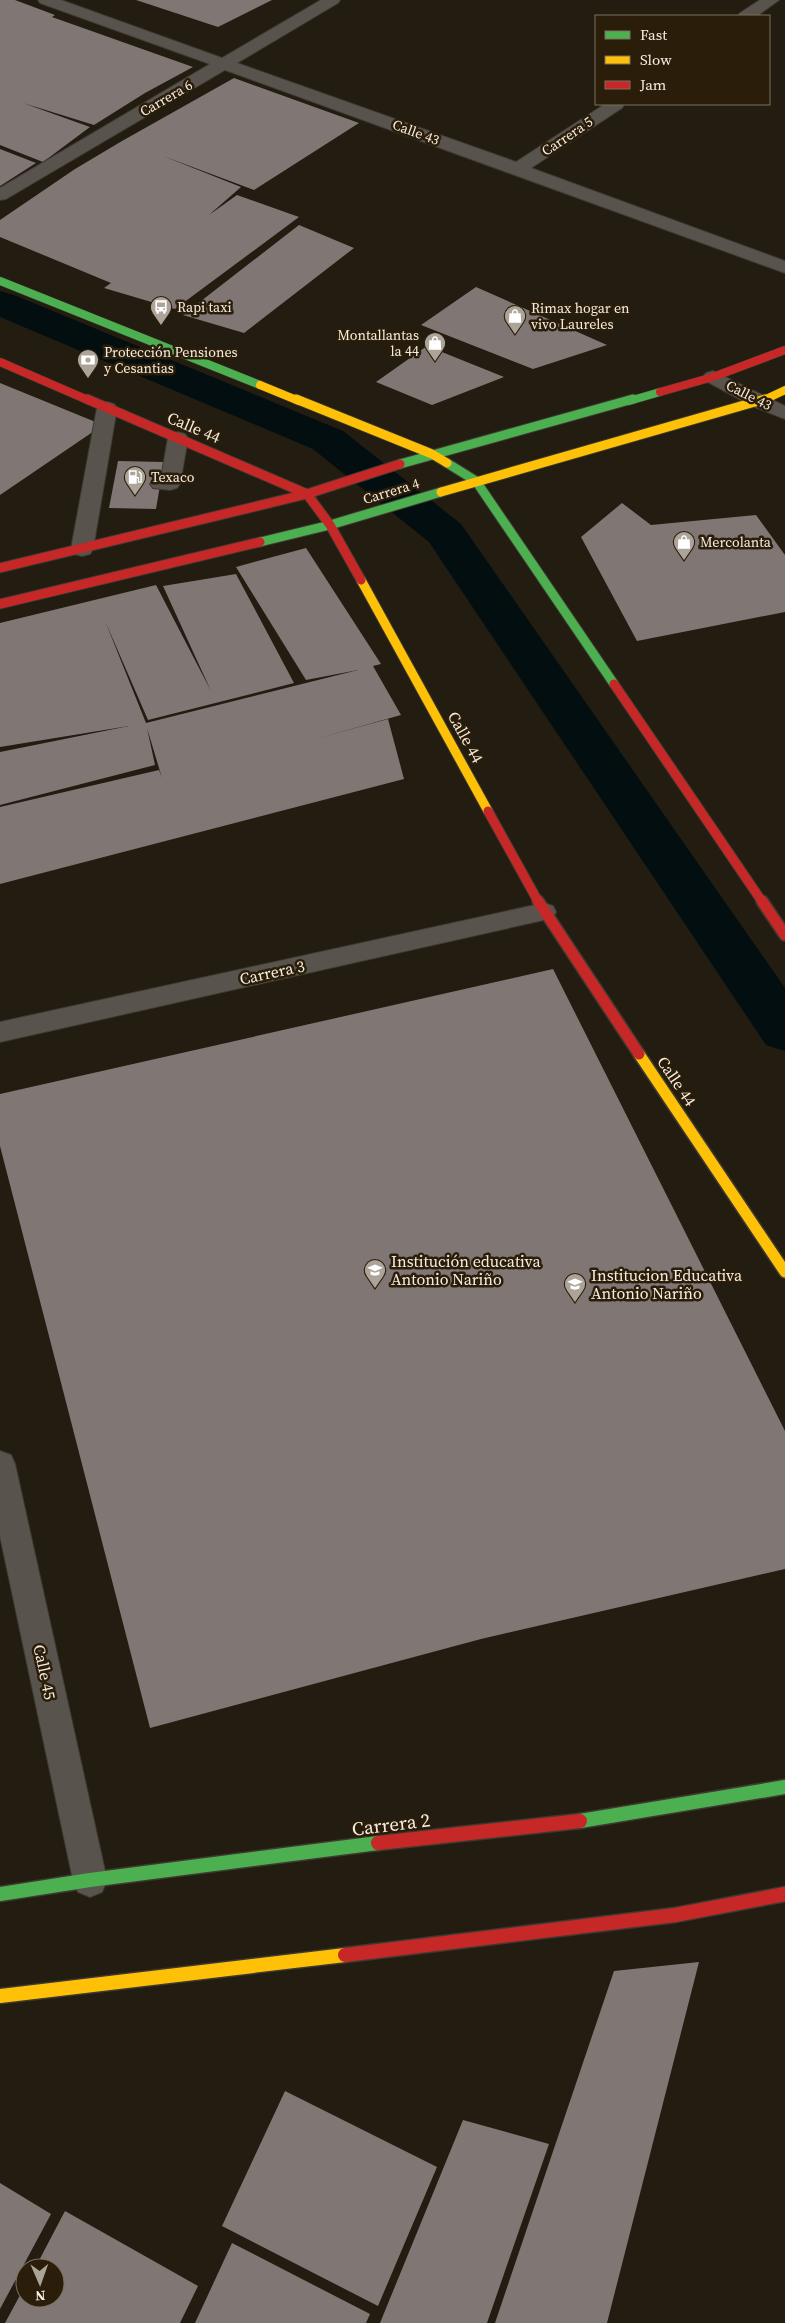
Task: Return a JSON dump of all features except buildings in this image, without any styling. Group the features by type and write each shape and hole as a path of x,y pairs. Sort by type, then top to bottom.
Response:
{"street":[{"name":"Calle 43","path":"46,0 785,267"},
{"name":"Carrera 6","path":"0,196 332,0"},
{"path":"748,15 770,0"},
{"name":"Carrera 5","path":"518,169 614,105"},
{"path":"0,281 432,454 476,480 785,934"},
{"name":"Carrera 4","path":"0,568 308,494 432,454 713,377 785,350"},
{"name":"Calle 44","path":"0,362 308,494 330,525 544,912 785,1272"},
{"name":"Calle 43","path":"713,377 759,402 785,413"},
{"name":"Carrera 4","path":"0,604 330,525 476,480 759,402 785,390"},
{"path":"82,549 103,485 107,408"},
{"path":"160,484 170,484 178,438"},
{"name":"Carrera 3","path":"0,1032 544,912"},
{"name":"Calle 45","path":"0,1464 90,1880"},
{"name":"Carrera 2","path":"0,1894 90,1880 385,1842 586,1820 785,1787"},
{"path":"0,1996 675,1915 785,1894"}],"waterway":[{"path":"0,303 328,440 445,533 785,1030"}],"traffic: fast":[{"path":"0,281 260,385"},
{"path":"400,464 660,392"},
{"path":"447,463 476,481 614,684"},
{"path":"260,542 330,525 441,492"},
{"path":"580,1821 785,1787"},
{"path":"0,1894 90,1880 378,1843"}],"traffic: slow":[{"path":"260,385 432,454 447,463"},
{"path":"441,492 759,402 785,390"},
{"path":"361,580 488,811"},
{"path":"639,1054 785,1272"},
{"path":"0,1996 345,1955"}],"traffic: jam":[{"path":"660,392 713,377 785,350"},
{"path":"0,362 307,494 330,525 361,580"},
{"path":"0,568 307,494 400,464"},
{"path":"0,604 260,542"},
{"path":"614,684 785,935"},
{"path":"488,811 544,912 639,1054"},
{"path":"378,1843 580,1821"},
{"path":"345,1955 675,1915 785,1894"}],"place":[{"name":"Rapi taxi","path":"161,326"},
{"name":"Rimax hogar en vivo Laureles","path":"515,335"},
{"name":"Montallantas la 44","path":"435,362"},
{"name":"Protección Pensiones y Cesantias","path":"88,379"},
{"name":"Texaco","path":"135,496"},
{"name":"Mercolanta","path":"684,561"},
{"name":"Institución educativa Antonio Nariño","path":"375,1289"},
{"name":"Institucion Educativa Antonio Nariño","path":"575,1303"}]}
